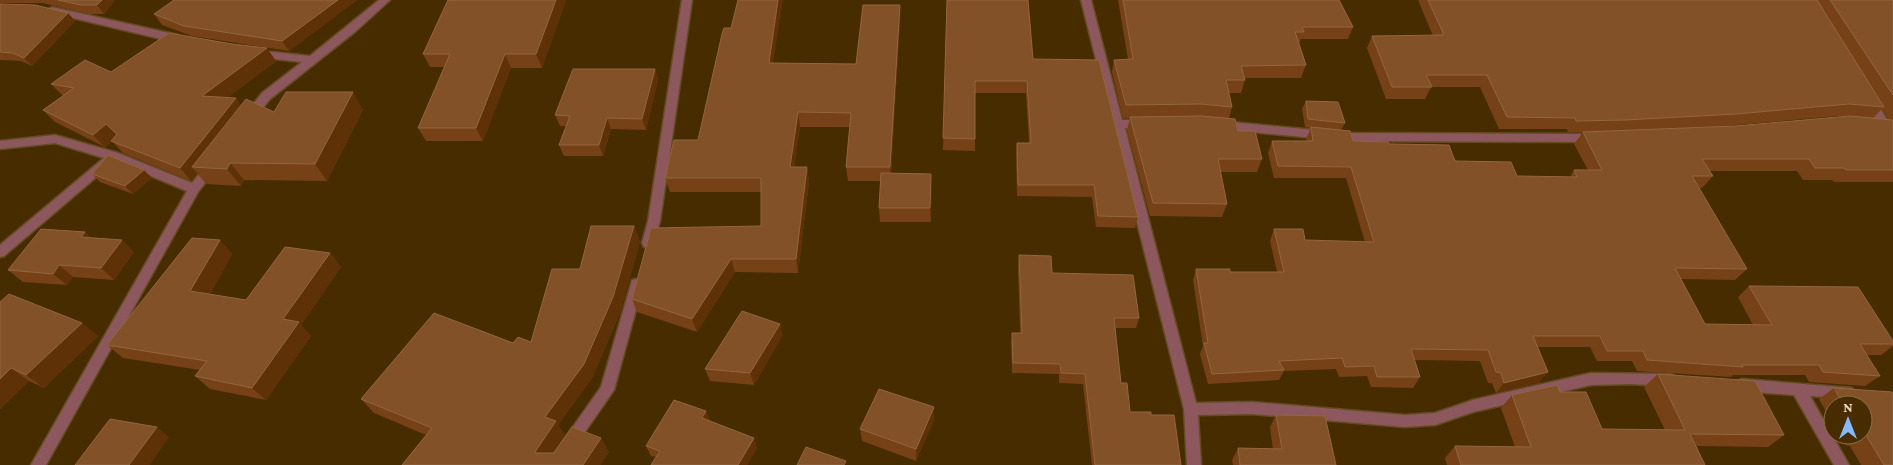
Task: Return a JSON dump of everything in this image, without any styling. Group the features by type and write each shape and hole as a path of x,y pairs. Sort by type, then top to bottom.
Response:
{"street":[{"path":"242,127 266,96 314,60 385,0"},
{"path":"553,465 607,390 654,221 687,0"},
{"path":"1086,0 1191,410 1194,465"},
{"path":"43,8 154,35 193,42"},
{"path":"250,52 314,60"},
{"path":"1861,86 1893,140"},
{"path":"1118,124 1153,124"},
{"path":"1208,124 1346,137 1606,138"},
{"path":"1866,124 1885,126"},
{"path":"0,145 55,139 114,156 194,189"},
{"path":"0,252 114,156"},
{"path":"38,465 194,189 218,158"},
{"path":"1191,410 1262,409 1405,421 1425,420 1435,419 1473,406 1591,379 1630,378 1679,381"},
{"path":"1728,384 1864,394"},
{"path":"1798,388 1842,465"}],"building":[{"path":"58,0 102,0 97,5 81,5"},
{"path":"174,0 338,0 282,41 184,26 154,14"},
{"path":"448,0 556,0 536,54 505,54 476,128 418,128 450,54 423,54"},
{"path":"738,0 778,0 769,63 856,64 863,5 900,5 890,167 846,167 851,113 798,112 790,167 807,167 796,259 731,259 692,319 632,299 651,228 761,226 761,178 665,178 674,140 698,140 722,34 724,28 731,28"},
{"path":"947,0 1028,0 1033,59 1099,60 1138,217 1098,216 1094,185 1018,185 1017,143 1031,143 1027,81 975,81 975,139 943,138"},
{"path":"1123,0 1339,0 1353,27 1302,27 1304,32 1295,32 1306,65 1241,66 1245,80 1226,80 1232,107 1201,104 1126,105 1114,60 1133,59"},
{"path":"1428,0 1817,0 1884,107 1849,104 1736,114 1625,120 1576,121 1575,118 1507,117 1487,75 1426,75 1432,87 1392,87 1372,36 1444,35"},
{"path":"1830,0 1893,0 1893,95"},
{"path":"0,4 35,5 68,13 24,58 13,53 0,52"},
{"path":"169,33 267,48 202,96 236,98 180,168 111,141 117,134 106,124 93,135 43,110 74,88 51,84 85,60 111,72"},
{"path":"573,69 655,69 642,119 607,118 599,145 559,145 570,116 555,115"},
{"path":"286,92 353,92 315,164 230,163 227,169 192,167 246,99 274,112"},
{"path":"1306,101 1338,102 1345,123 1308,119"},
{"path":"1202,116 1235,119 1238,131 1255,131 1262,159 1218,159 1227,204 1153,203 1130,117"},
{"path":"1850,116 1892,120 1893,170 1815,168 1809,159 1702,159 1713,176 1692,176 1747,269 1675,268 1705,324 1772,325 1749,286 1858,287 1893,341 1893,344 1860,344 1880,376 1823,372 1819,365 1742,365 1743,367 1647,360 1643,351 1607,351 1600,336 1533,336 1548,372 1504,383 1501,373 1496,372 1488,350 1411,349 1420,377 1377,377 1374,366 1345,367 1342,358 1279,361 1284,370 1212,374 1204,343 1208,343 1196,269 1230,269 1230,272 1284,272 1274,229 1303,229 1305,240 1374,242 1351,167 1278,166 1272,141 1313,141 1311,127 1350,131 1353,141 1449,145 1455,161 1511,162 1517,176 1577,177 1574,170 1602,170 1583,132 1736,126"},
{"path":"108,155 144,170 125,186 92,174"},
{"path":"881,173 931,174 930,208 879,208"},
{"path":"591,226 634,226 613,297 584,364 545,417 556,421 535,452 554,453 572,427 601,438 583,465 402,465 432,428 361,399 434,313 513,343 518,337 531,342 552,269 580,269"},
{"path":"41,229 85,232 81,237 122,240 101,268 59,265 53,274 8,270"},
{"path":"192,238 220,240 190,291 246,300 285,247 330,253 283,319 299,322 252,388 195,376 207,361 107,345"},
{"path":"1019,255 1051,256 1052,273 1133,275 1139,318 1114,318 1121,383 1127,383 1130,412 1151,412 1151,415 1174,415 1181,465 1095,465 1085,374 1061,373 1060,364 1013,363 1012,333 1022,333"},
{"path":"9,294 82,323 26,375 11,368 0,379 0,302"},
{"path":"742,311 780,324 750,373 705,369"},
{"path":"1658,374 1755,381 1784,435 1690,434 1705,465 1461,465 1455,446 1531,447 1512,395 1557,385 1560,392 1586,392 1602,429 1685,430"},
{"path":"1834,388 1892,392 1893,465 1884,465 1872,445 1873,395 1838,395"},
{"path":"879,389 934,407 916,449 860,429"},
{"path":"674,400 706,411 702,418 754,438 738,465 651,465 660,451 646,446"},
{"path":"1276,415 1325,416 1336,465 1240,465 1238,448 1282,449"},
{"path":"110,419 157,427 129,465 75,465"},
{"path":"806,447 846,461 844,465 797,465"}]}
